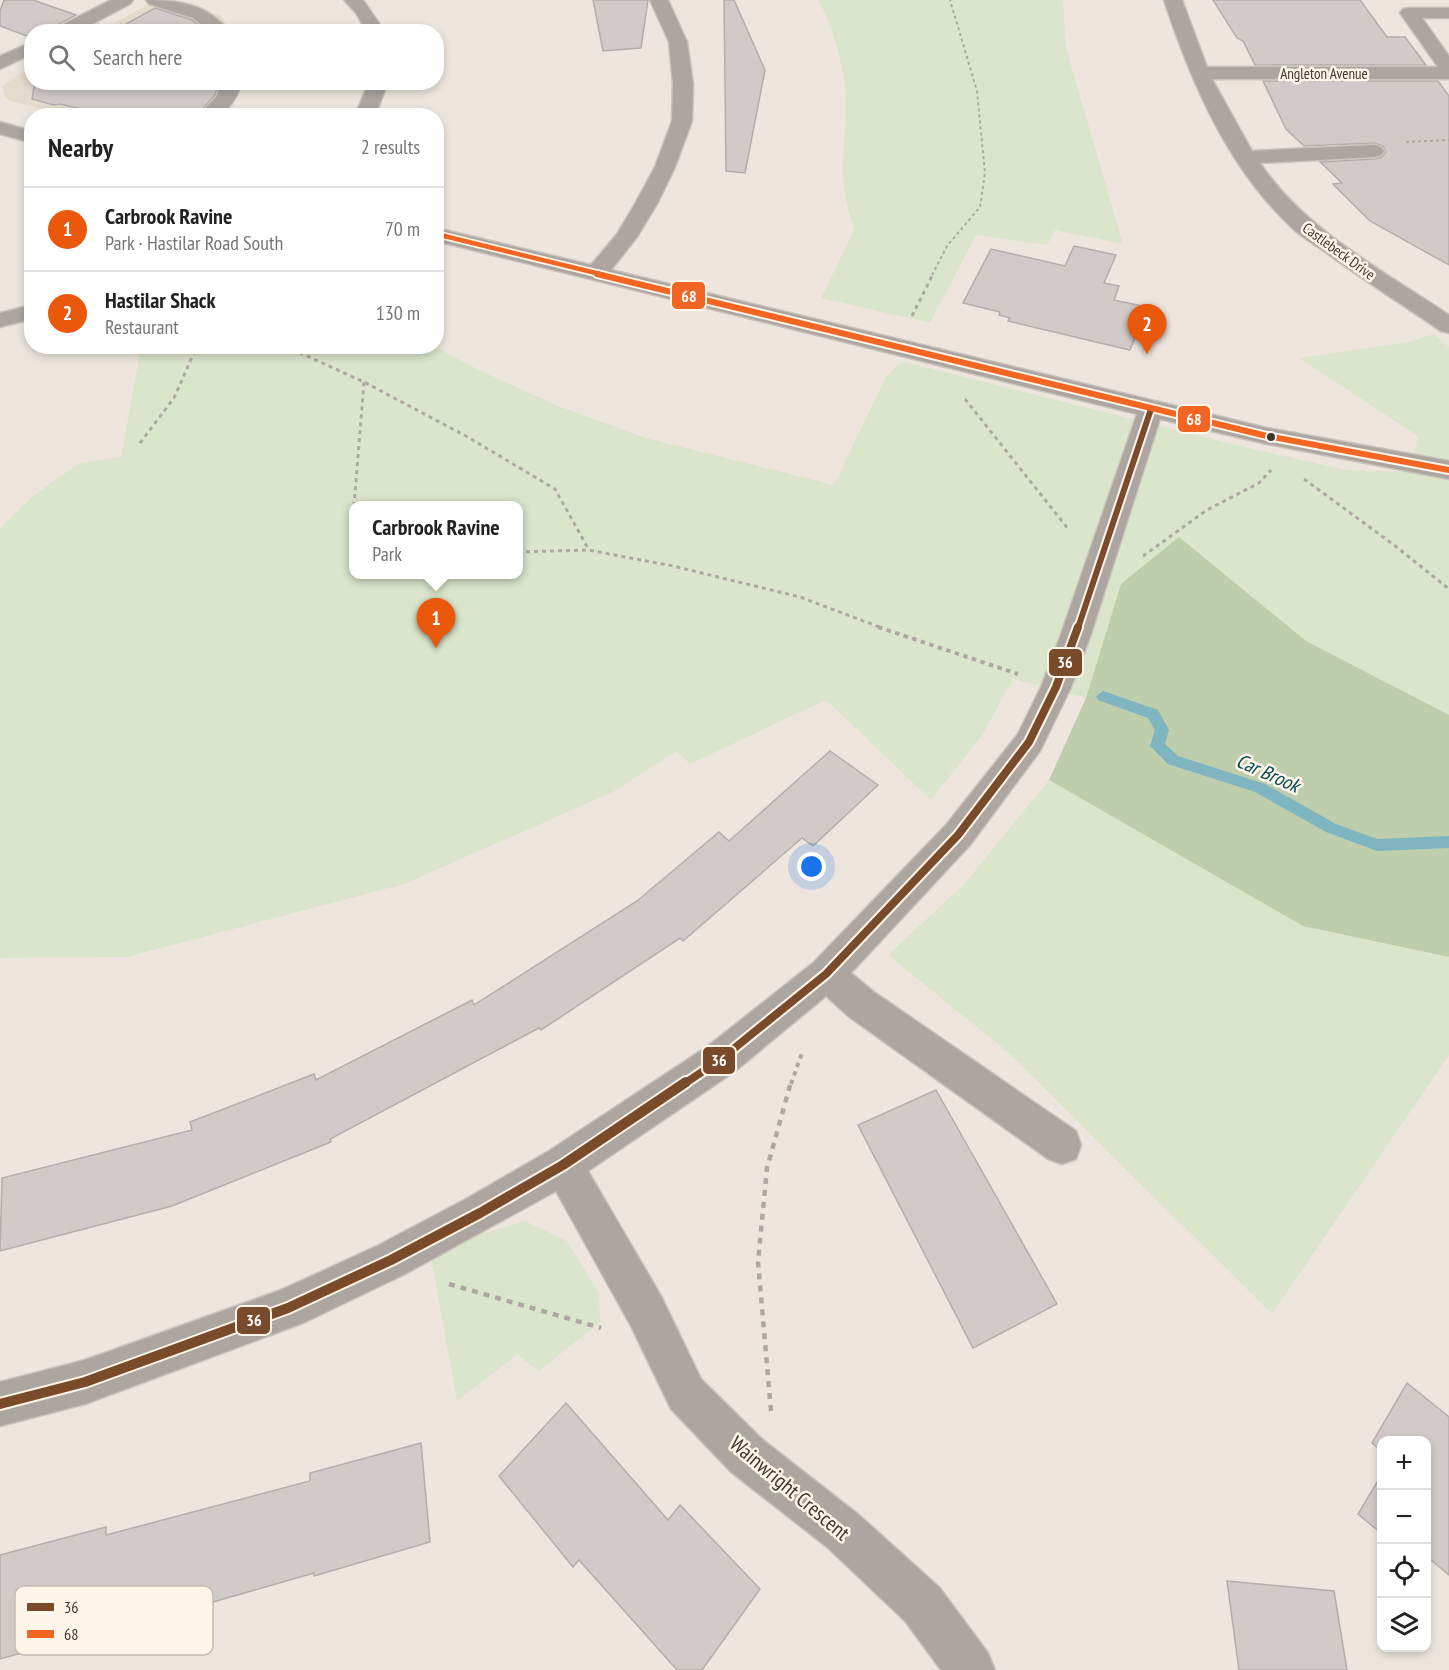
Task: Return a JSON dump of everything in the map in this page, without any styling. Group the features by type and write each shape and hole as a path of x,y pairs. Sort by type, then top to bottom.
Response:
{"street":[{"path":"78,24 124,0"},
{"path":"154,0 206,17 215,24"},
{"path":"353,0 363,10 371,24"},
{"path":"597,273 626,237 646,204 665,167 682,121 683,84 678,42 659,0"},
{"name":"Castlebeck Drive","path":"1173,0 1200,73 1226,129 1244,158 1299,222 1362,269 1446,319"},
{"path":"1403,6 1449,13"},
{"path":"1403,6 1449,71"},
{"path":"0,63 24,51"},
{"name":"Angleton Avenue","path":"1200,73 1449,71"},
{"path":"218,108 231,90"},
{"path":"368,108 376,90"},
{"path":"0,128 24,135"},
{"path":"1244,158 1374,151"},
{"path":"444,236 1151,409 1267,436 1449,470"},
{"path":"0,320 24,314"},
{"path":"0,1404 85,1382 288,1308 451,1229 563,1164 721,1059 826,974 958,835 1029,742 1056,687 1079,627 1151,409"},
{"path":"826,974 861,1004 1062,1144"},
{"name":"Wainwright Crescent","path":"563,1164 646,1311 686,1394 747,1456 843,1531 922,1604 971,1670"}],"path":[{"path":"908,323 947,246 980,207 985,173 976,91 950,0"},
{"path":"1374,151 1395,143 1449,140"},
{"path":"140,443 174,398 193,354"},
{"path":"303,354 364,382 466,436 555,489 589,549"},
{"path":"354,501 364,382"},
{"path":"959,392 1075,537"},
{"path":"1142,558 1207,510 1259,483 1273,468"},
{"path":"1303,479 1394,545 1449,589"},
{"path":"523,552 589,549 673,566 800,597 909,639 1022,676"},
{"path":"772,1424 758,1262 767,1168 783,1106 806,1041"}],"shaded area":[{"path":"156,0 172,0 221,16 227,24 112,24"},
{"path":"24,71 24,90 97,90 68,108 36,108 10,101 4,95 3,86"}],"green space":[{"path":"818,0 1063,0 1066,48 1123,244 1055,230 1047,245 976,235 930,323 821,298 854,230 843,180 846,111 844,77 832,31"},
{"path":"1434,334 1449,347 1449,949 1121,584 1086,698 1013,679 983,734 931,800 826,700 690,764 676,751 613,792 404,884 127,957 0,958 0,528 34,495 78,464 121,457 140,354 444,354 444,352 558,406 646,438 834,485 886,377 902,361 1236,445 1346,470 1410,472 1418,436 1299,358 1408,342"},
{"path":"1179,537 1306,641 1449,715 1449,957 1303,926 1049,780 1086,698 1121,584"},
{"path":"1049,780 1303,926 1449,957 1449,1055 1272,1314 1009,1053 888,955 965,883"},
{"path":"525,1221 567,1241 599,1293 600,1322 539,1371 517,1355 457,1401 431,1258 475,1236"}],"building":[{"path":"4,0 33,0 76,15 59,24 24,24 24,35 0,26 0,11"},
{"path":"593,0 648,0 641,48 603,51"},
{"path":"724,0 734,0 765,70 745,173 726,171"},
{"path":"1213,0 1360,0 1387,37 1405,37 1426,65 1255,65 1243,41 1237,38"},
{"path":"155,8 192,20 197,24 126,24"},
{"path":"1263,81 1438,81 1449,96 1449,265 1370,221 1333,184 1342,183 1320,162 1375,159 1382,157 1386,152 1383,146 1374,143 1304,146 1286,129"},
{"path":"34,90 217,90 203,108 77,108 32,99"},
{"path":"1074,246 1116,255 1104,283 1119,286 1114,300 1147,307 1130,350 1008,321 1010,318 999,315 1000,312 963,303 991,249 1065,266"},
{"path":"830,751 878,785 813,846 802,838 683,941 680,938 541,1030 539,1028 330,1139 331,1142 172,1206 0,1251 2,1178 192,1130 190,1122 314,1074 316,1080 472,1000 474,1005 637,901 719,832 729,841"},
{"path":"936,1090 1057,1304 973,1348 858,1125"},
{"path":"1407,1383 1449,1417 1449,1575 1431,1560 1431,1436 1377,1436 1377,1447 1372,1443"},
{"path":"566,1403 668,1520 680,1505 760,1589 702,1670 677,1670 579,1560 573,1567 499,1476"},
{"path":"421,1443 430,1542 314,1576 314,1573 213,1602 213,1586 15,1586 15,1655 0,1659 0,1555 106,1527 106,1535 310,1481 310,1473"},
{"path":"1377,1482 1377,1530 1358,1514"},
{"path":"1227,1581 1334,1591 1347,1670 1239,1670"}],"waterway":[{"name":"Car Brook","path":"1103,696 1153,714 1162,730 1157,746 1173,760 1260,788 1331,828 1377,845 1449,842"}],"transit line":[{"name":"68","path":"444,236 1151,409 1267,436 1449,470"},
{"name":"36","path":"0,1404 85,1382 288,1308 391,1260 480,1213 563,1165 721,1059 826,974 958,835 1029,742 1056,687 1075,637 1151,409"}],"place":[{"name":"Hastilar Shack","path":"1147,354"},
{"name":"Carbrook Ravine","path":"436,648"}]}
